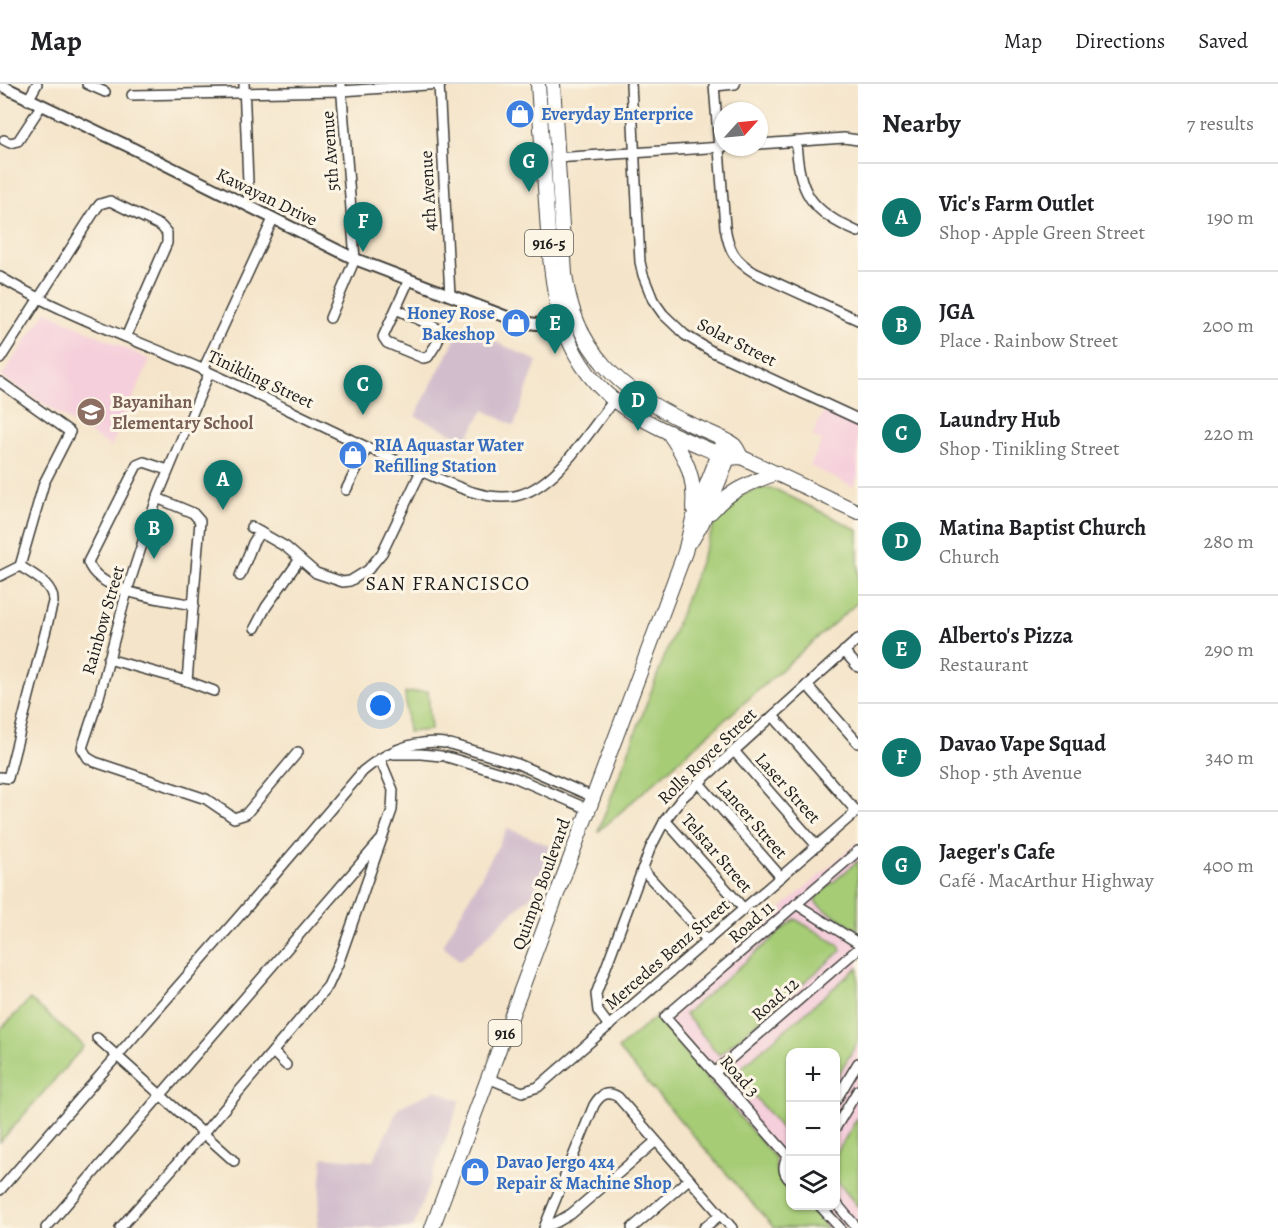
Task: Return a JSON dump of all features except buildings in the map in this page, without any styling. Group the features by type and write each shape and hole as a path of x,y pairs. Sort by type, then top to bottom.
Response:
{"main road":[{"name":"916-5","path":"538,84 551,276 561,320 580,360 592,378 627,410 667,430 729,451"},
{"name":"916-5","path":"553,84 567,291 574,315 586,342 621,383 647,403 729,451 858,512"},
{"path":"667,430 682,451 692,476 698,521"},
{"name":"Quimpo Boulevard","path":"432,1228 685,552 729,451"},
{"path":"698,521 729,494 742,486 776,473"}],"street":[{"path":"28,100 37,84"},
{"path":"87,84 105,92"},
{"path":"132,95 244,89 440,84"},
{"name":"4th Avenue","path":"440,84 450,296"},
{"name":"Solar Street","path":"631,84 640,262 648,289 663,314 685,335 713,352 854,417"},
{"path":"717,102 715,85 735,84"},
{"name":"Kawayan Drive","path":"0,85 355,259 526,323 543,324 561,320"},
{"name":"5th Avenue","path":"330,318 355,259 342,88"},
{"path":"244,89 249,207"},
{"path":"4,140 10,144 18,141 41,106"},
{"path":"768,143 844,138 858,140"},
{"path":"796,141 800,178 810,199 830,217 858,232"},
{"path":"543,159 714,147"},
{"path":"721,156 725,227 728,243 734,256 743,266 755,273 858,320"},
{"path":"0,359 96,208 105,201 117,203 161,226 167,233 167,243 126,337"},
{"name":"Rainbow Street","path":"273,219 206,371 157,498 127,591 99,697 83,744 84,753 95,762 206,799 234,818 246,814 298,752"},
{"name":"Tinikling Street","path":"0,277 38,300 206,371 367,448 486,495 502,498 532,491 545,483 562,466 614,400"},
{"path":"396,309 440,329 437,343 428,357 423,358 385,340 384,334 409,280"},
{"path":"0,382 70,432 52,464 40,494 20,566 0,576"},
{"path":"346,490 367,448"},
{"path":"168,470 144,462 136,465 88,562 93,571 109,583 127,591 194,605"},
{"path":"251,527 286,547 316,573 343,582 357,578 368,570 382,553 421,471"},
{"path":"157,498 192,513 200,521 187,681"},
{"path":"240,576 260,532"},
{"path":"255,628 266,607 300,559"},
{"path":"4,777 54,597 49,588 20,566"},
{"name":"Rolls Royce Street","path":"609,1026 598,1011 596,994 642,869 665,820 678,802 858,639"},
{"path":"844,651 858,667"},
{"path":"108,659 214,691"},
{"path":"807,685 858,743"},
{"path":"773,716 857,811"},
{"path":"0,1190 363,771 384,757 419,742 448,744 540,773 590,803"},
{"path":"461,760 464,748"},
{"name":"Laser Street","path":"734,751 817,846"},
{"path":"384,757 421,754 461,760 590,803"},
{"path":"120,1228 273,1052 321,995 333,976 392,810 393,790 384,757"},
{"name":"Lancer Street","path":"699,783 781,877"},
{"name":"Mercedes Benz Street","path":"488,1078 522,1092 533,1090 857,811"},
{"name":"Telstar Street","path":"665,820 744,909"},
{"path":"46,1228 162,1097 384,837"},
{"name":"Road 11","path":"666,1017 858,851"},
{"path":"642,869 708,941"},
{"path":"796,904 858,943"},
{"name":"Road 12","path":"714,1073 858,949"},
{"name":"Road 3","path":"666,1017 786,1152"},
{"path":"97,1038 234,1161"},
{"path":"273,1052 286,1065"},
{"path":"840,1093 858,1063"},
{"path":"840,1120 858,1088 848,1080"},
{"path":"545,1228 594,1105 603,1094 613,1093 732,1228"},
{"path":"545,1228 571,1214 656,1141"},
{"path":"632,1228 689,1179"},
{"path":"840,1208 857,1228"},
{"path":"824,1210 840,1228"},
{"path":"704,1228 720,1215"}],"shaded area":[{"name":"Bayanihan Elementary School","path":"46,311 150,360 111,447 1,377"},
{"path":"462,326 537,361 514,426 484,410 466,440 415,416"},
{"path":"825,409 858,425 858,477 853,487 810,466 822,441 812,436"},
{"path":"508,828 552,847 533,894 460,961 443,945"},
{"path":"858,842 858,1228 774,1228 618,1049"},
{"path":"436,1090 460,1101 413,1228 317,1228 323,1157 373,1161 399,1107"}],"green space":[{"path":"764,488 777,490 858,530 858,602 598,832 713,528 733,500 746,493"},
{"path":"428,691 431,730 408,732 405,693"},
{"path":"858,861 858,930 819,906 815,901 817,896"},
{"path":"795,919 839,945 841,951 719,1055 685,1014"},
{"path":"858,967 858,1041 840,1072 840,1048 786,1048 786,1134 735,1073"},
{"path":"30,999 84,1046 0,1142 0,1030"},
{"path":"655,1017 776,1159 778,1177 786,1186 786,1210 811,1210 827,1228 774,1228 618,1049"},
{"path":"858,1117 858,1207 840,1185 840,1147"}],"place":[{"name":"Everyday Enterprice","path":"520,114"},
{"name":"Jaeger's Cafe","path":"529,192"},
{"name":"Davao Vape Squad","path":"363,252"},
{"name":"Honey Rose Bakeshop","path":"516,323"},
{"name":"Alberto's Pizza","path":"555,354"},
{"name":"Bayanihan Elementary School","path":"91,412"},
{"name":"Laundry Hub","path":"363,415"},
{"name":"Matina Baptist Church","path":"638,431"},
{"name":"RIA Aquastar Water Refilling Station","path":"353,455"},
{"name":"Vic's Farm Outlet","path":"223,510"},
{"name":"JGA","path":"154,559"},
{"name":"Davao Jergo 4x4 Repair & Machine Shop","path":"475,1172"}],"district":[{"name":"SAN FRANCISCO","path":"448,583"}]}
